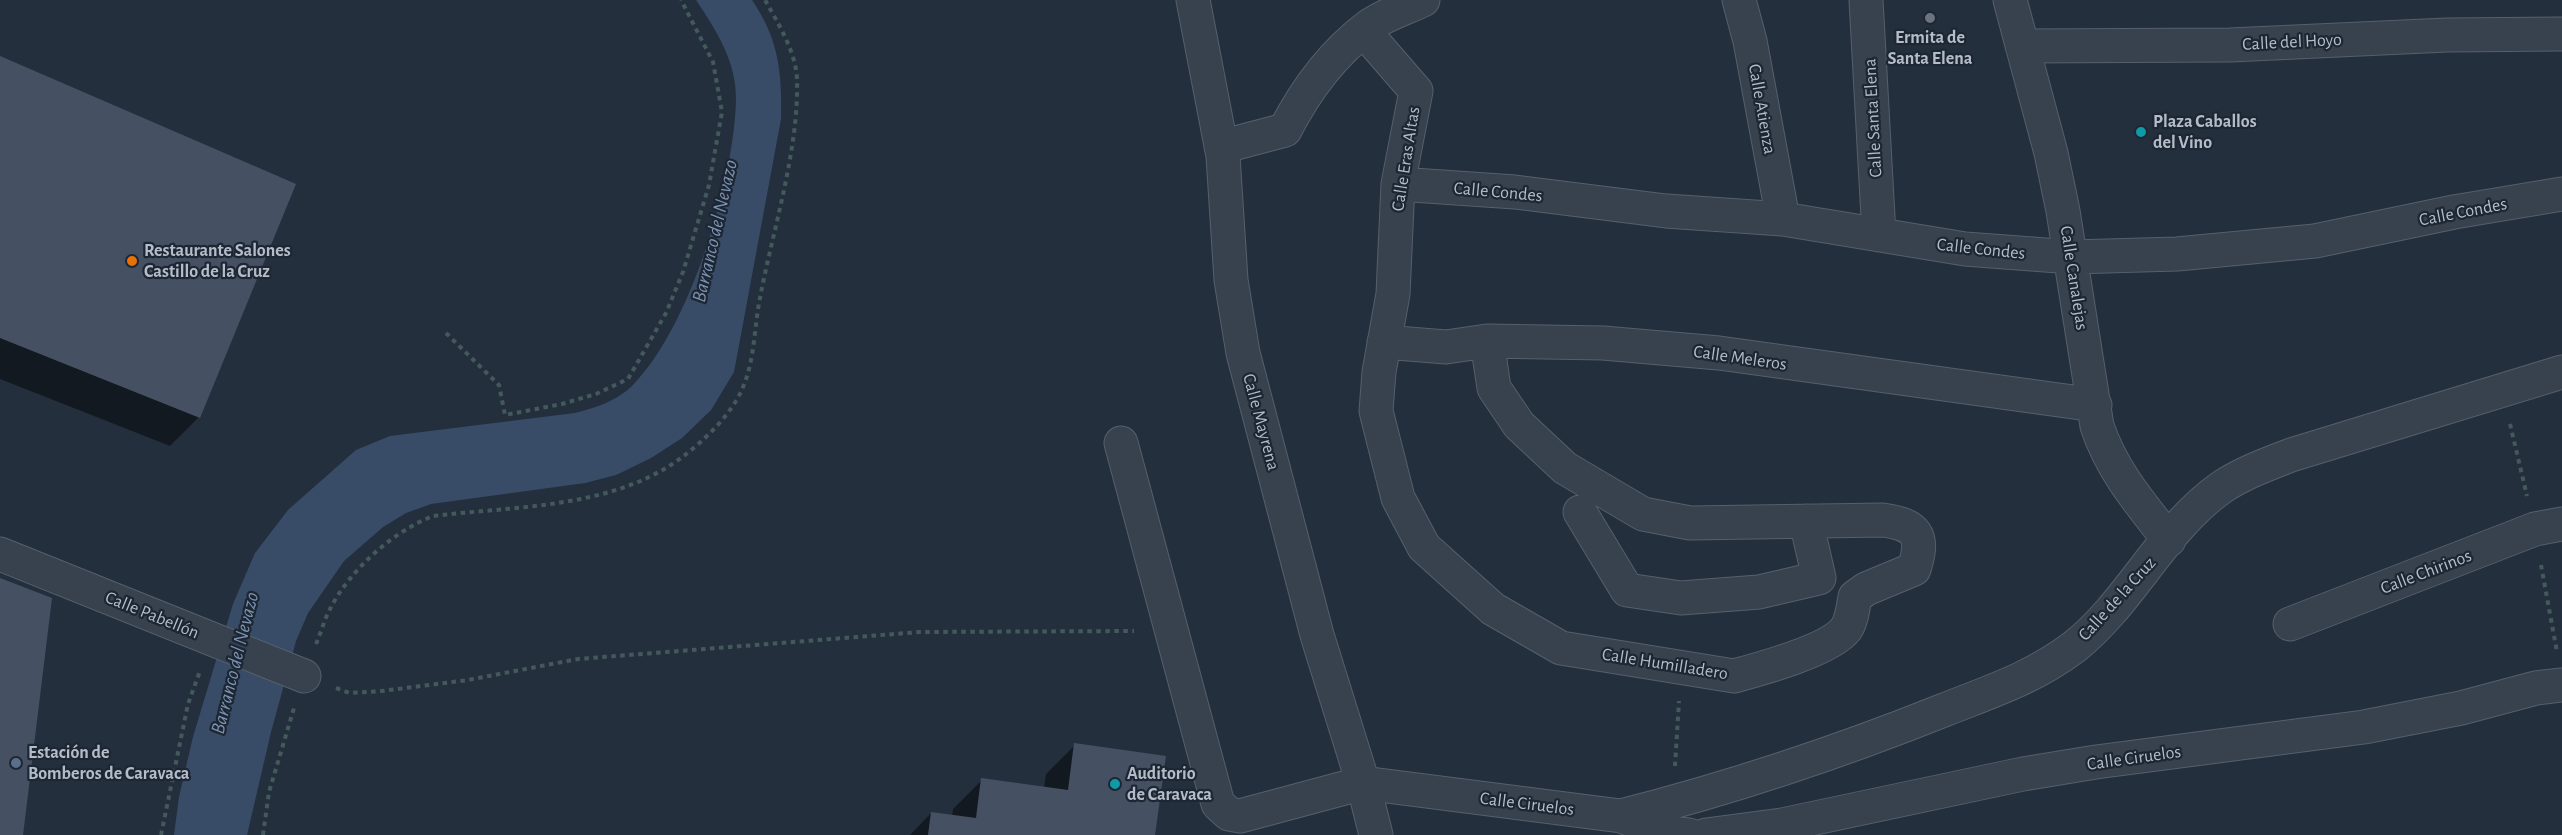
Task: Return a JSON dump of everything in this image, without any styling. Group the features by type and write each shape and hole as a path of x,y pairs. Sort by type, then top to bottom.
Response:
{"street":[{"name":"Calle Mayrena","path":"1193,0 1221,147 1231,280 1243,353 1317,635 1363,783 1376,835"},
{"path":"1200,34 1212,0"},
{"path":"1221,147 1285,130 1295,110 1327,64 1369,25 1423,0"},
{"name":"Calle Atienza","path":"1739,0 1750,41 1783,219"},
{"name":"Calle Santa Elena","path":"1866,0 1879,235"},
{"name":"Calle Canalejas","path":"2010,0 2051,153 2072,257 2097,426 2106,452 2123,482 2169,540"},
{"name":"Calle Eras Altas","path":"1364,31 1416,91 1398,184 1393,294 1384,342"},
{"name":"Calle del Hoyo","path":"2022,46 2230,45 2447,35 2562,34"},
{"name":"Calle Condes","path":"1398,184 1515,192 1666,211 1783,219 1965,249 2072,257 2177,254 2315,241 2454,212 2562,194"},
{"name":"Calle Meleros","path":"1384,342 1446,347 1487,341 1603,343 1719,353 2095,405"},
{"name":"Calle Humilladero","path":"1384,342 1376,411 1398,498 1424,547 1493,609 1561,648 1734,676 1793,657 1829,642 1845,630 1855,597 1866,589 1914,569 1920,542 1915,532 1905,524 1883,520 1690,523 1643,514 1565,468 1519,425 1494,388 1487,341"},
{"name":"Calle de la Cruz","path":"1621,816 1680,801 1874,738 2036,674 2076,645 2110,612 2169,540 2221,488 2258,467 2347,436 2562,372"},
{"path":"1121,443 1218,804 1229,814 1240,816 1260,813 1363,783"},
{"path":"1580,512 1627,590 1681,598 1759,592 1819,578 1806,521"},
{"name":"Calle Chirinos","path":"2290,624 2535,529 2562,524"},
{"name":"Calle Pabellón","path":"0,554 304,676"},
{"name":"Calle Ciruelos","path":"1363,783 1621,816 1691,835 1782,825 2054,769 2364,727 2461,708 2536,688 2562,685"},
{"path":"1680,801 1671,807 1668,823 1691,835"}],"path":[{"path":"446,333 499,385 506,415 527,412 596,394 628,379 666,313 683,272 709,185 722,112 713,62 681,0"},
{"path":"263,835 269,792 304,676 329,609 347,582 382,547 417,522 433,516 554,503 608,493 650,477 682,458 719,424 743,387 752,352 760,296 780,211 792,137 797,78 788,45 765,0"},
{"path":"304,676 351,693 372,692 468,680 590,658 920,633 1170,630"},
{"path":"160,835 189,704 212,639"},
{"path":"1680,801 1675,765 1681,668"}],"water":[{"name":"Barranco del Nevazo","path":"696,0 752,0 773,43 781,86 781,119 734,372 711,410 682,438 651,458 616,475 585,483 431,504 406,513 383,527 344,561 308,613 296,641 271,732 247,835 174,835 179,797 193,737 233,604 255,553 288,510 356,450 390,436 583,411 620,396 632,386 653,360 690,291 705,252 718,211 733,133 736,100 733,73 718,35"}],"building":[{"name":"Restaurante Salones Castillo de la Cruz","path":"0,56 296,184 200,418 0,338"},
{"name":"Estación de Bomberos de Caravaca","path":"0,578 52,598 23,835 0,835"},
{"name":"Auditorio de Caravaca","path":"1074,743 1166,756 1155,835 928,835 931,812 976,818 981,778 1068,790"}],"place":[{"name":"Ermita de Santa Elena","path":"1930,18"},
{"name":"Plaza Caballos del Vino","path":"2141,132"},
{"name":"Restaurante Salones Castillo de la Cruz","path":"132,261"},
{"name":"Estación de Bomberos de Caravaca","path":"16,763"},
{"name":"Auditorio de Caravaca","path":"1115,784"}]}
